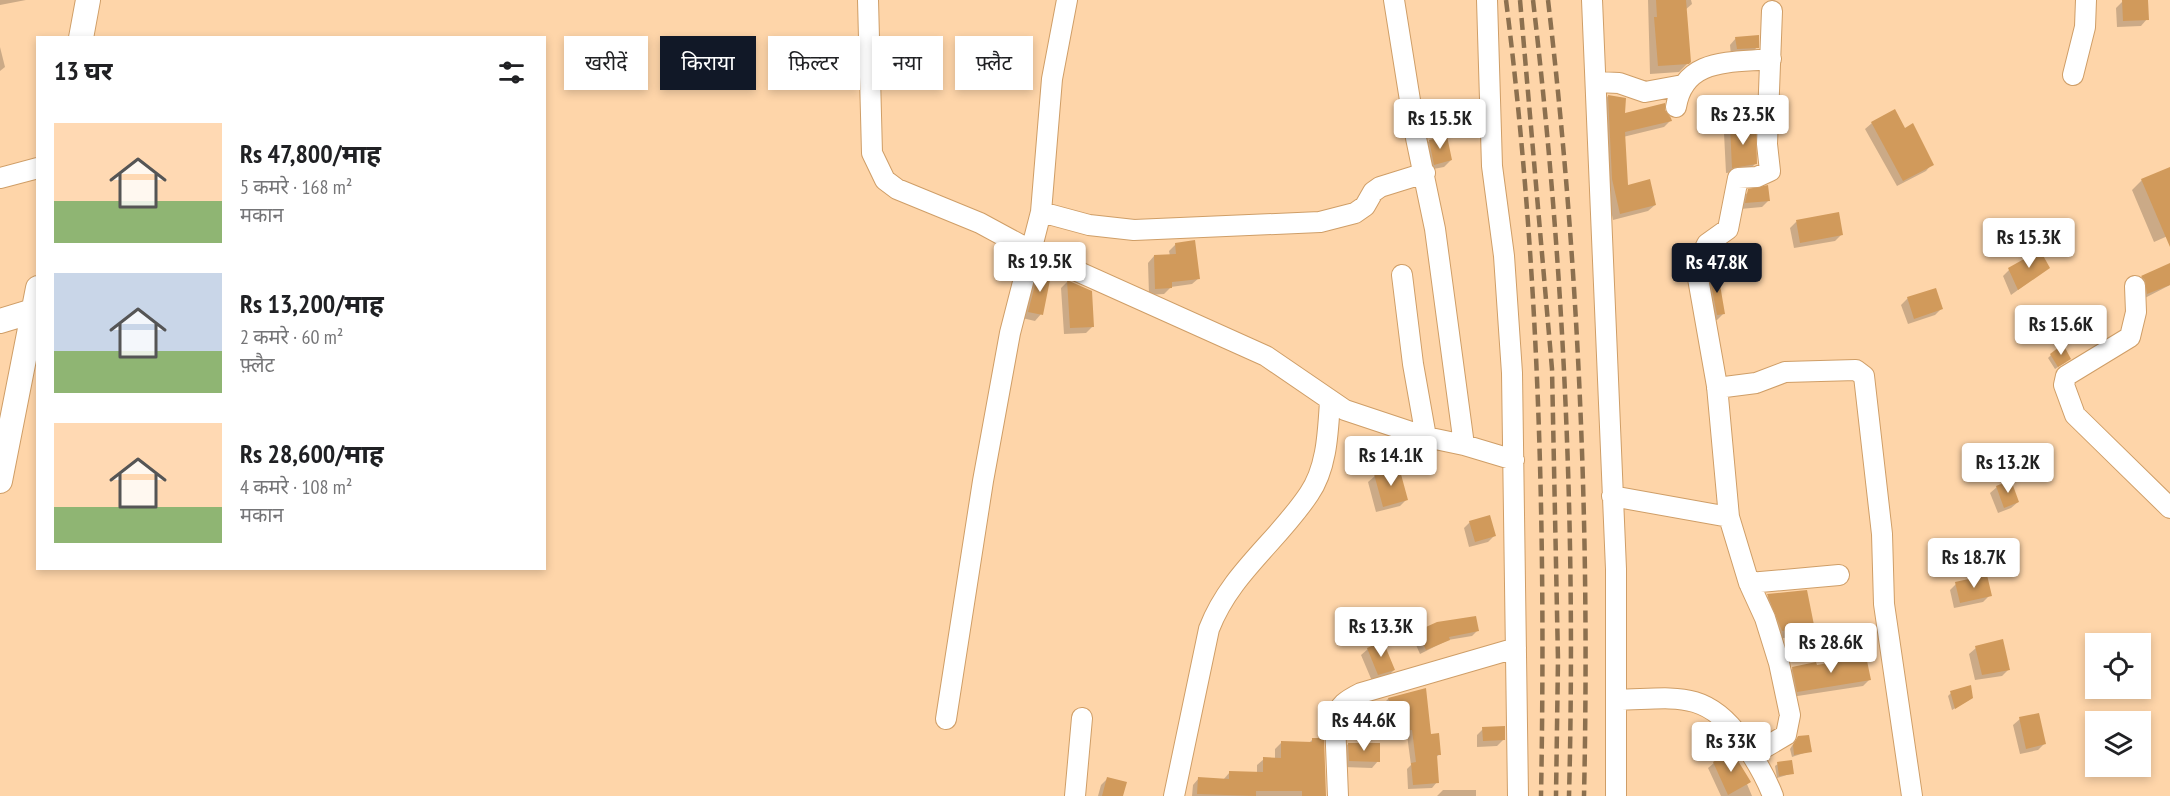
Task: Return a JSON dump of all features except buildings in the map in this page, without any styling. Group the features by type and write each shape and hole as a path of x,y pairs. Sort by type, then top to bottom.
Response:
{"street":[{"path":"81,36 88,0"},
{"path":"868,0 872,153 885,180 897,189 980,223 1030,250 1266,356 1345,410 1426,437 1464,445 1514,460"},
{"path":"946,719 985,470 1010,333 1041,212 1053,79 1067,0"},
{"path":"1394,0 1435,229 1464,445"},
{"path":"1487,0 1491,144 1504,256 1512,373 1518,796"},
{"path":"1592,0 1604,236 1602,273 1612,496 1617,700 1616,796"},
{"path":"2073,75 2085,27 2086,0"},
{"path":"1752,754 1786,735 1790,715 1779,663 1765,618 1749,583 1729,517 1717,388 1696,267 1707,244 1728,228 1738,178 1757,177 1770,171 1767,144 1772,11"},
{"path":"1597,82 1619,83 1645,92 1683,85 1704,67 1771,59"},
{"path":"1676,107 1683,85"},
{"path":"0,177 36,168"},
{"path":"1041,212 1089,225 1134,230 1320,222 1355,213 1365,206 1373,192 1380,187 1425,173"},
{"path":"1402,275 1413,364 1426,437"},
{"path":"2134,286 2136,312 2130,337 2066,376 2064,385 2079,420 2170,508"},
{"path":"0,321 34,310"},
{"path":"0,338 34,310"},
{"path":"0,482 34,310"},
{"path":"1717,388 1756,383 1785,372 1856,370 1864,376 1882,534 1884,604 1912,796"},
{"path":"1174,796 1209,629 1218,606 1233,583 1310,493 1321,468 1327,443 1330,401"},
{"path":"1612,496 1729,517"},
{"path":"1749,583 1839,575"},
{"path":"1338,796 1335,721 1337,711 1343,703 1361,693 1516,648"},
{"path":"1617,700 1677,699 1700,703 1717,710 1730,722 1752,754 1773,796"},
{"path":"1075,796 1082,718"}],"railway":[{"path":"1506,0 1526,198 1538,397 1542,597 1541,796"},
{"path":"1520,0 1552,369 1558,660 1556,796"},
{"path":"1533,0 1553,198 1565,398 1571,597 1569,796"},
{"path":"1548,0 1568,198 1580,398 1585,597 1584,796"}]}
